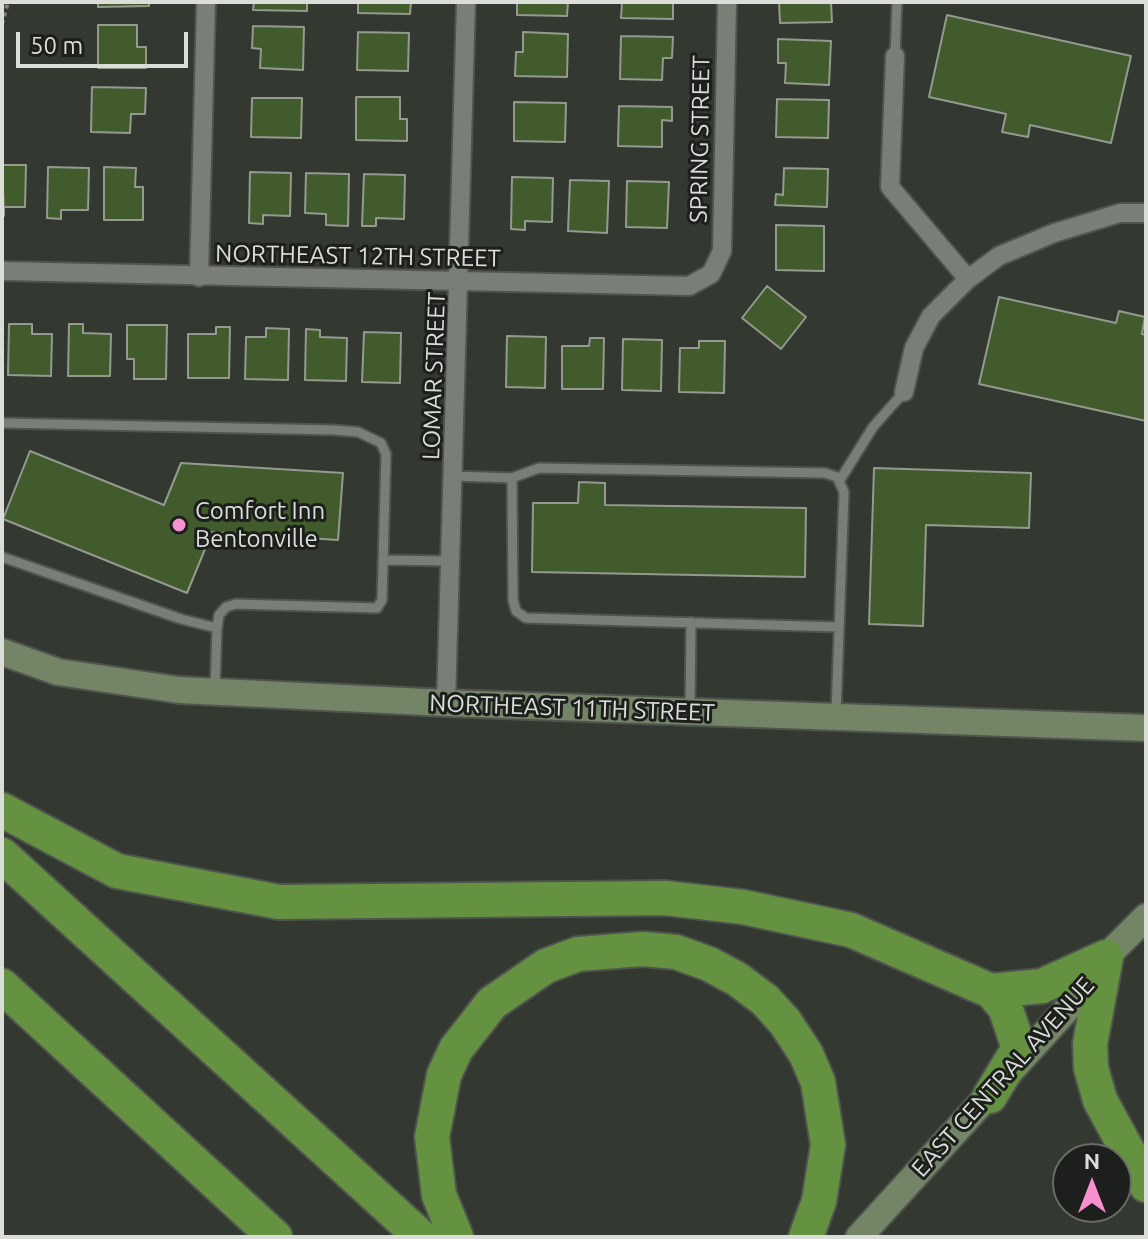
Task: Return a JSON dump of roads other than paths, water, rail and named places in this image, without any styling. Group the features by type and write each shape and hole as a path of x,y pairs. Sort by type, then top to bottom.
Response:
{"highway":[{"path":"2,810 117,871 279,902 665,898 743,907 851,930 991,991 1005,1007 1019,1048 990,1096"},
{"path":"2,855 421,1237"},
{"path":"456,1237 439,1195 432,1137 444,1075 465,1036 492,1003 546,966 578,954 643,949 676,952 737,979 785,1022 806,1054 821,1097 828,1145 819,1201 806,1237"},
{"path":"991,991 1042,986 1106,957"},
{"path":"1106,957 1090,1044 1091,1068 1100,1100 1146,1185"},
{"path":"2,986 275,1237"}],"street":[{"path":"199,277 206,2"},
{"name":"LOMAR STREET","path":"446,703 461,281 466,2"},
{"name":"SPRING STREET","path":"711,274 722,251 727,2"},
{"path":"895,56 890,187 968,279"},
{"path":"904,392 914,348 931,316 968,279 999,256 1054,233 1120,213 1146,213"},
{"name":"NORTHEAST 12TH STREET","path":"2,271 689,286 711,274"},
{"name":"NORTHEAST 11TH STREET","path":"2,652 58,672 215,692 690,713 1146,728"},
{"name":"EAST CENTRAL AVENUE","path":"859,1237 990,1096 1089,985 1106,957 1146,917"}],"lane":[{"path":"895,56 897,2"},
{"path":"840,480 873,427 904,392"},
{"path":"2,423 334,430 372,436 381,443 386,454 382,600 377,608 236,604 219,615 215,692"},
{"path":"454,476 512,478 539,468 825,473 840,480 844,492 836,716"},
{"path":"512,478 516,611 526,618 839,627"},
{"path":"2,557 181,619 217,628"},
{"path":"383,560 451,561"},
{"path":"690,713 691,622"}],"place":[{"name":"Comfort Inn Bentonville","path":"179,525"}]}
